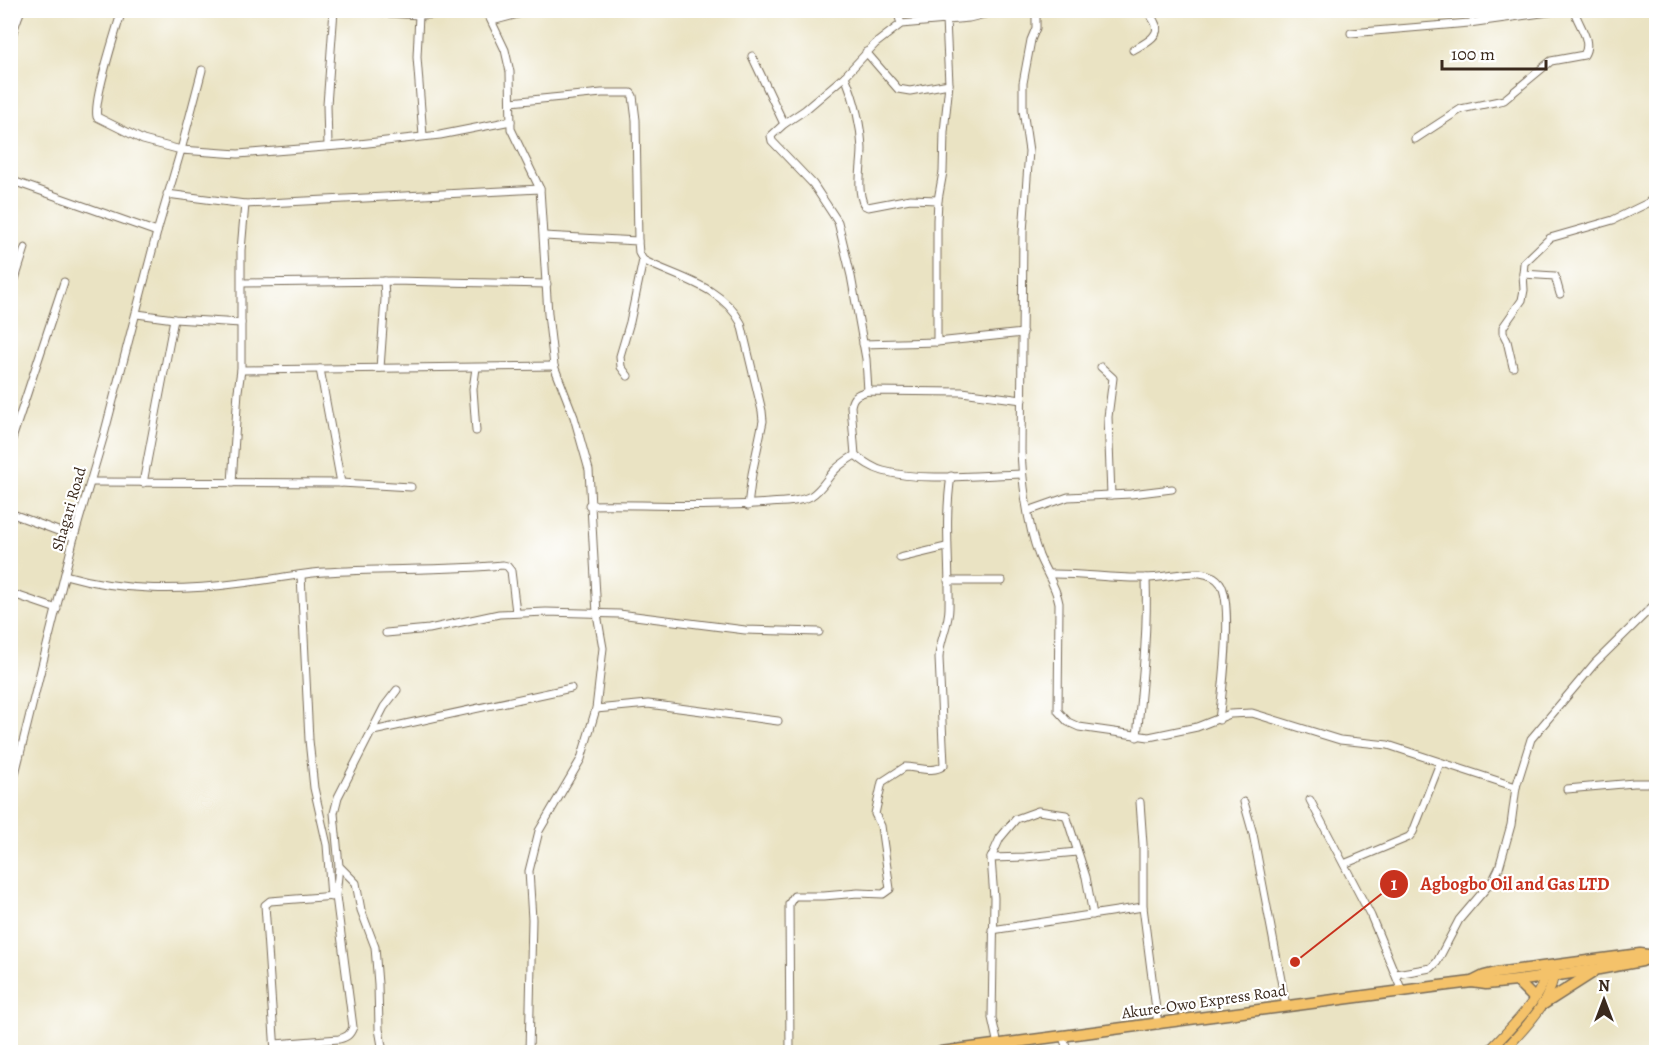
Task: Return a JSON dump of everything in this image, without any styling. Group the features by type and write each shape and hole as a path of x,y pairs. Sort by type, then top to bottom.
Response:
{"highway":[{"name":"Akure-Owo Express Road","path":"941,1053 1402,990 1472,982 1486,984 1517,981 1549,971 1640,954 1655,956"},
{"name":"Akure-Owo Express Road","path":"1472,982 1484,976 1599,969 1642,961 1655,956"},
{"path":"1517,981 1527,988 1538,1001 1599,969"}],"main road":[{"path":"1503,1053 1538,1001 1549,971"},
{"path":"1488,1053 1538,1001"}],"street":[{"path":"10,42 21,10"},
{"path":"122,10 95,111 97,117 143,140 181,150 238,154 423,136 510,121"},
{"path":"327,146 327,105 334,10"},
{"path":"344,10 419,15 487,12 505,50 510,72 510,121 514,139 540,189 548,314 554,366 574,417 589,470 597,614 603,648 596,709 581,759 539,831 529,871 532,919 529,1053"},
{"path":"492,21 534,10"},
{"path":"897,10 901,24"},
{"path":"868,391 863,344 851,276 838,222 813,184 770,138 784,124 805,110 845,76 866,52 901,24 946,20 1001,10"},
{"path":"1036,10 1036,28 1031,40 1023,82 1023,110 1029,151 1023,232 1022,474 1035,543 1059,603 1058,711 1062,718 1079,727 1149,737 1172,734 1219,720 1230,714 1241,712 1261,714 1340,741 1388,745 1515,787"},
{"path":"1133,50 1153,37 1156,32 1155,23 1148,10"},
{"path":"1351,33 1469,23 1563,10"},
{"path":"1415,139 1461,109 1504,100 1551,61 1584,55 1587,52 1587,43 1574,10"},
{"path":"10,14 15,15 17,20"},
{"path":"419,15 417,57 423,136"},
{"path":"937,342 938,200 943,172 949,84 946,20"},
{"path":"866,52 898,90 910,91 949,84"},
{"path":"752,56 784,124"},
{"name":"Shagari Road","path":"10,794 74,537 91,482 202,70"},
{"path":"845,76 852,94 859,126 862,147 861,192 864,205 868,207 910,199 938,200"},
{"path":"511,102 602,93 631,93 633,96 636,120 639,253 643,260 700,285 735,312 741,323 763,420 748,506"},
{"path":"10,180 157,232"},
{"path":"168,194 245,204 540,189"},
{"path":"1513,367 1503,327 1522,300 1524,263 1550,238 1613,220 1648,203 1656,195"},
{"path":"232,483 241,370 241,250 245,204"},
{"path":"544,236 638,242"},
{"path":"10,295 25,248"},
{"path":"628,376 621,367 620,356 630,322 643,260"},
{"path":"1524,274 1555,276 1560,294"},
{"path":"242,283 384,281 547,284"},
{"path":"380,368 385,299 384,281"},
{"path":"10,445 64,282"},
{"path":"137,314 241,323"},
{"path":"143,483 174,319"},
{"path":"863,344 937,342 1023,333"},
{"path":"241,370 554,366"},
{"path":"1101,367 1113,378 1108,417 1111,495"},
{"path":"476,368 472,389 476,431"},
{"path":"320,369 341,483"},
{"path":"1022,400 962,392 868,391 858,394 853,399 851,416 855,455 865,464 883,471 899,474 951,476 1022,474"},
{"path":"590,505 705,507 786,502 812,496 839,465 855,455"},
{"path":"790,1053 788,978 791,898 794,896 887,892 890,889 881,826 875,814 882,782 905,766 938,769 944,765 939,658 949,614 946,504 951,476"},
{"path":"91,482 341,483 411,487"},
{"path":"1028,511 1068,497 1172,489"},
{"path":"10,513 74,537"},
{"path":"900,558 946,547"},
{"path":"65,575 103,584 156,590 241,584 347,570 463,569 503,565 511,571 516,612"},
{"path":"1049,574 1077,573 1146,578 1197,573 1210,576 1220,582 1224,596 1227,642 1219,720"},
{"path":"275,1044 339,1039 347,1037 353,1026 327,845 314,788 309,740 301,575"},
{"path":"1137,737 1146,637 1146,578"},
{"path":"948,581 1002,581"},
{"path":"10,593 57,609"},
{"path":"1396,974 1434,966 1459,920 1493,880 1508,841 1515,787 1531,739 1596,663 1656,603"},
{"path":"386,633 429,629 480,617 516,612 619,614 735,629 819,632"},
{"path":"373,730 571,688"},
{"path":"334,896 339,866 335,804 384,707 397,690"},
{"path":"596,709 648,704 778,722"},
{"path":"1344,864 1409,837 1422,811 1440,763"},
{"path":"1567,789 1656,783"},
{"path":"1310,800 1371,916 1402,990"},
{"path":"1140,802 1143,907 1158,1025"},
{"path":"1244,802 1253,834 1286,1006"},
{"path":"998,1045 992,1018 994,898 991,858 1000,838 1016,819 1038,811 1066,815 1086,877 1093,915"},
{"path":"991,858 1077,852"},
{"path":"339,866 356,884 361,909 375,947 379,1029 383,1053"},
{"path":"274,1053 265,904 270,901 334,896"},
{"path":"992,930 1143,907"},
{"path":"1063,1036 1068,1053"}],"place":[{"name":"Agbogbo Oil and Gas LTD","path":"1295,962"}]}
